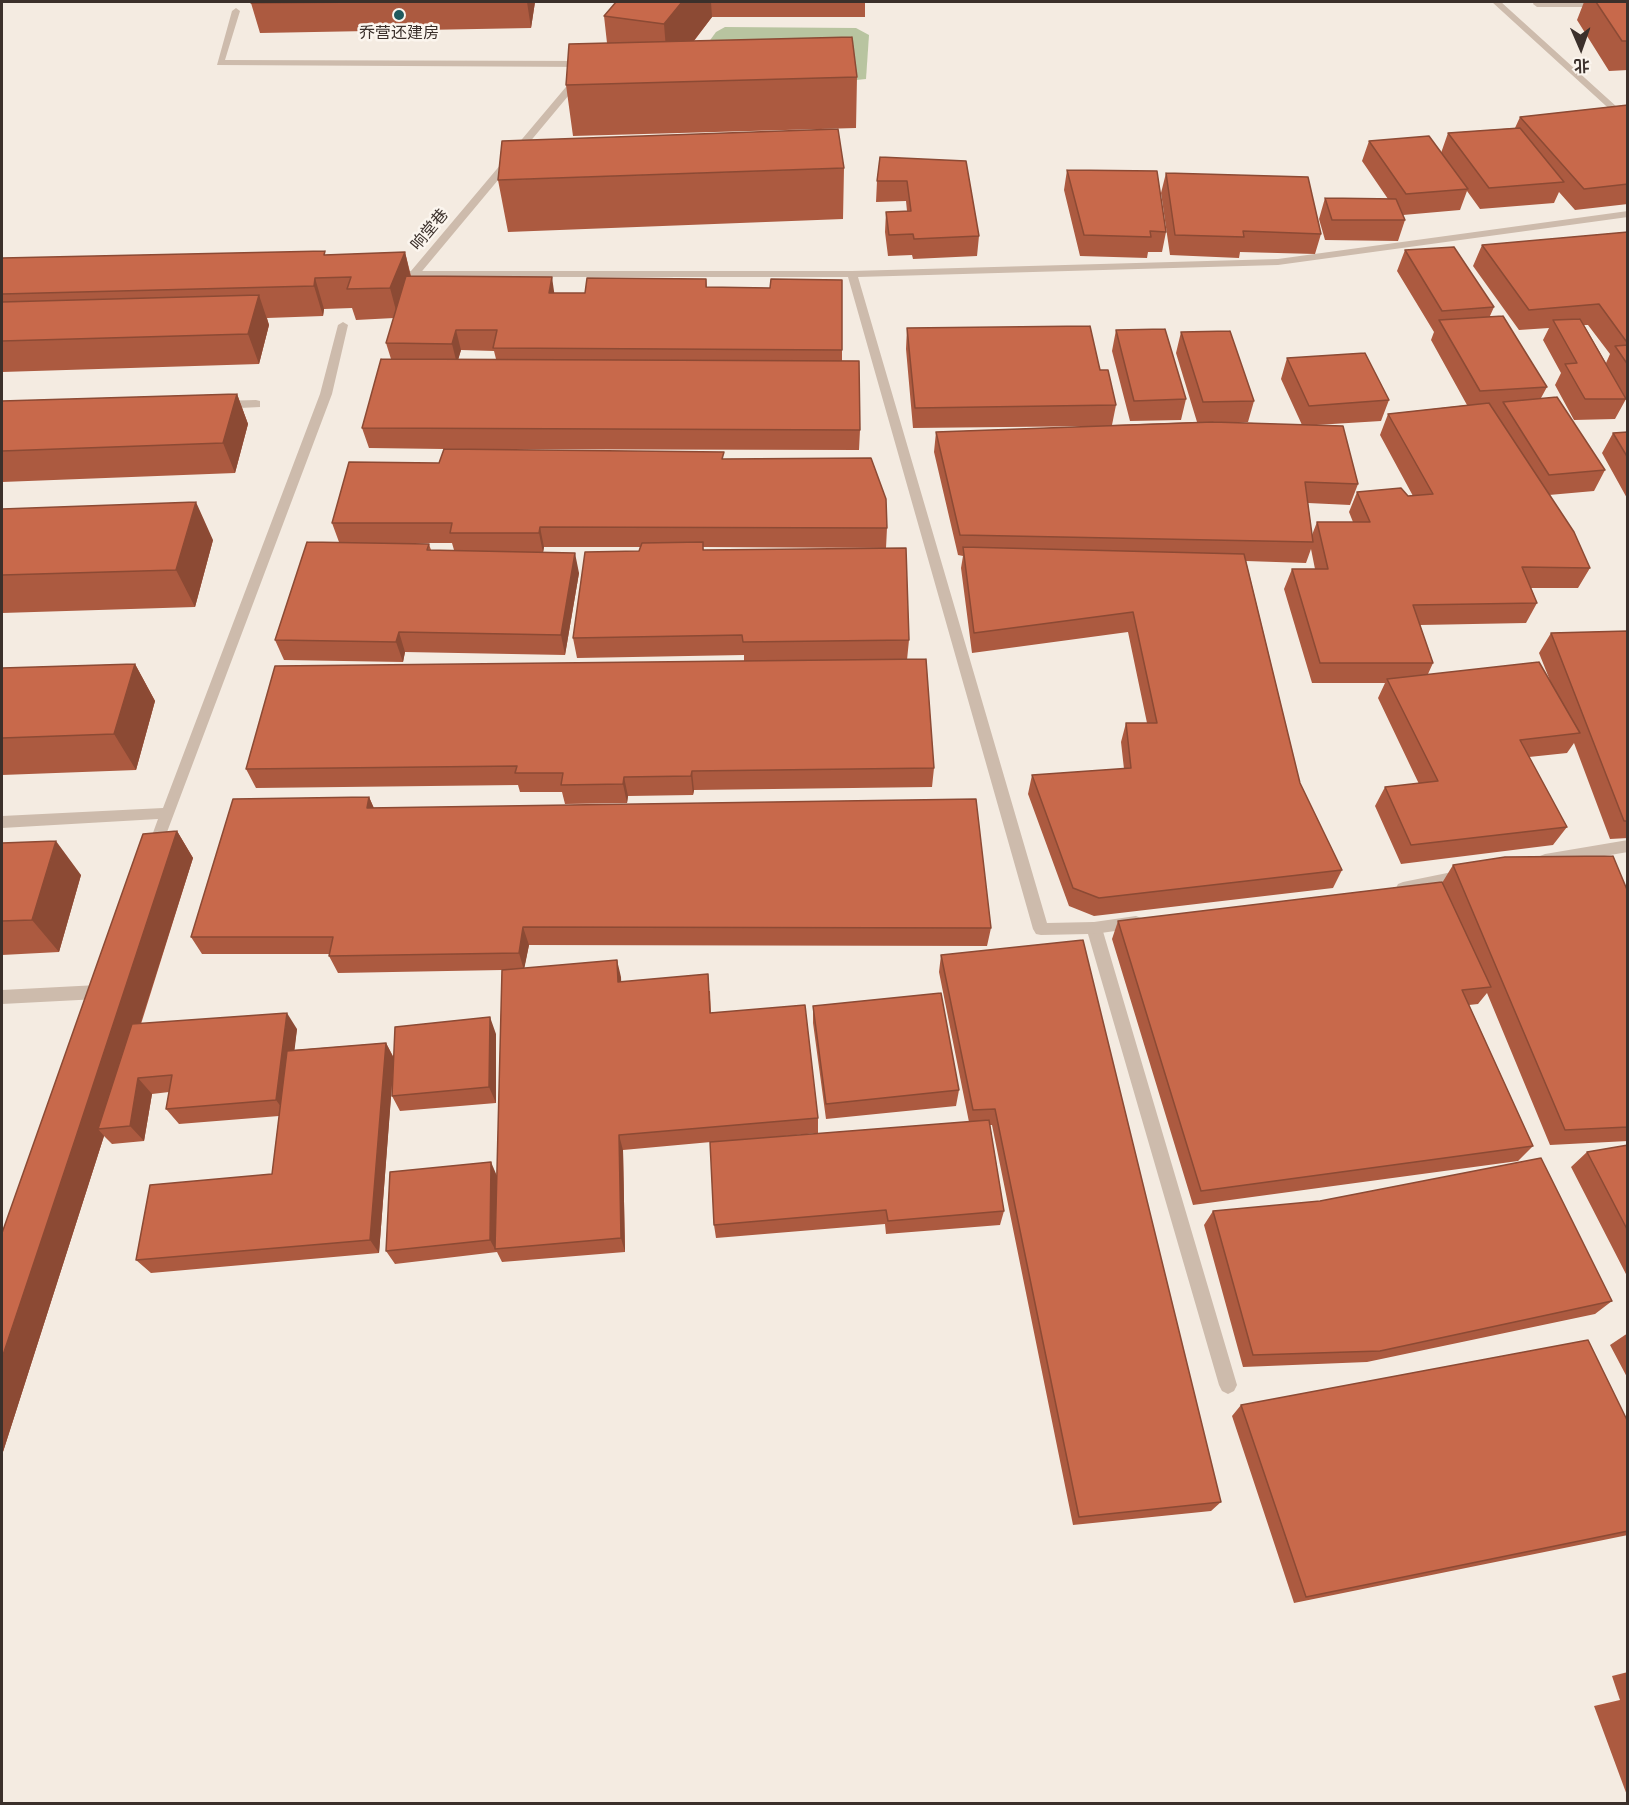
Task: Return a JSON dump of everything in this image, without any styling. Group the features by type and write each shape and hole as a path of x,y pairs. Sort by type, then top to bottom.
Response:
{"street":[{"path":"1496,2 1628,123"},
{"path":"1537,4 1628,4"},
{"path":"236,11 220,63 590,64"},
{"name":"响堂巷","path":"378,274 414,274 598,55"},
{"path":"414,274 852,274 1278,262 1628,214"},
{"path":"852,274 1041,929 1094,928 1152,920"},
{"path":"147,866 326,394 343,325"},
{"path":"210,405 256,404"},
{"path":"2,822 168,813"},
{"path":"1526,864 1628,846"},
{"path":"1386,891 1479,873"},
{"path":"1094,928 1228,1385"},
{"path":"2,997 98,992"}],"green space":[{"path":"725,27 856,28 869,35 866,79 808,85 684,76 716,32"}],"building":[{"path":"252,2 371,2 251,3"},
{"path":"616,2 682,2 664,24 604,16"},
{"path":"1596,2 1628,2 1628,41 1622,41"},
{"path":"852,37 857,77 566,85 569,44"},
{"path":"1628,105 1628,184 1584,189 1520,117"},
{"path":"1520,128 1564,182 1489,188 1448,133"},
{"path":"838,129 844,168 498,180 502,141"},
{"path":"1429,136 1468,189 1406,194 1369,141"},
{"path":"880,157 966,161 979,236 914,239 913,234 889,235 886,212 911,211 907,181 877,181"},
{"path":"1067,170 1157,171 1166,232 1150,231 1151,237 1084,235"},
{"path":"1166,173 1308,177 1321,234 1243,231 1244,237 1175,235"},
{"path":"1325,198 1396,199 1405,220 1332,220"},
{"path":"1628,232 1628,341 1599,304 1529,310 1482,245"},
{"path":"1454,247 1494,307 1442,311 1405,250"},
{"path":"325,251 324,255 405,252 390,288 347,289 351,277 315,278 314,286 2,294 2,258"},
{"path":"406,276 552,277 549,293 585,293 587,278 706,279 706,287 770,288 771,279 842,280 842,350 493,348 497,330 456,330 452,344 386,343"},
{"path":"259,295 248,334 2,341 2,302"},
{"path":"1503,316 1547,387 1480,391 1439,320"},
{"path":"1580,319 1626,399 1585,399 1565,364 1577,363 1553,320"},
{"path":"1090,326 1100,370 1108,370 1116,405 915,408 907,328"},
{"path":"1165,329 1186,399 1134,401 1116,330"},
{"path":"1230,331 1254,401 1203,402 1181,332"},
{"path":"1628,345 1628,365 1615,346"},
{"path":"1365,353 1389,400 1309,406 1287,358"},
{"path":"381,359 859,361 860,430 362,428"},
{"path":"237,394 223,443 2,451 2,401"},
{"path":"1557,397 1605,470 1549,475 1503,402"},
{"path":"1489,403 1574,532 1590,568 1522,567 1537,603 1413,605 1433,663 1320,663 1292,569 1328,569 1317,522 1370,522 1357,492 1401,488 1408,496 1433,494 1388,414"},
{"path":"1213,422 1343,426 1358,484 1305,482 1313,542 960,535 936,432"},
{"path":"1628,432 1628,458 1613,433"},
{"path":"444,449 724,452 722,459 871,458 886,499 887,528 540,527 539,533 450,533 452,523 332,523 349,462 439,463"},
{"path":"196,502 176,570 2,575 2,509"},
{"path":"307,542 429,544 427,550 575,553 561,635 399,632 396,642 275,640"},
{"path":"703,542 703,550 906,548 909,640 743,642 742,635 573,638 585,552 639,551 642,543"},
{"path":"963,547 1244,554 1300,783 1342,870 1099,898 1073,888 1032,775 1131,768 1126,723 1157,723 1133,612 974,633"},
{"path":"1628,631 1628,821 1624,821 1551,633"},
{"path":"926,659 934,768 692,771 691,776 624,777 623,784 561,785 563,773 515,773 517,766 246,769 275,666"},
{"path":"1539,662 1580,733 1520,740 1567,827 1411,845 1385,787 1438,781 1387,679"},
{"path":"135,664 114,734 2,738 2,668"},
{"path":"369,797 367,808 976,799 991,928 523,927 519,953 329,956 333,937 191,937 233,799"},
{"path":"177,831 2,1358 2,1233 143,834"},
{"path":"56,841 32,920 2,921 2,843"},
{"path":"1613,856 1628,892 1628,1127 1565,1130 1453,865 1505,857"},
{"path":"1442,882 1491,987 1462,990 1533,1146 1201,1191 1118,921"},
{"path":"1083,940 1221,1502 1079,1517 995,1109 973,1110 941,955"},
{"path":"617,960 618,982 708,974 710,1013 805,1005 818,1118 619,1135 621,1238 495,1249 502,970"},
{"path":"941,993 959,1090 826,1104 813,1006"},
{"path":"287,1013 276,1100 166,1109 172,1075 138,1078 130,1126 98,1129 132,1024"},
{"path":"490,1017 489,1087 392,1096 395,1027"},
{"path":"386,1043 370,1240 136,1260 150,1185 272,1174 287,1051"},
{"path":"989,1120 1004,1211 888,1221 886,1210 714,1225 710,1142"},
{"path":"1628,1145 1628,1231 1587,1152"},
{"path":"1541,1158 1612,1301 1380,1351 1253,1355 1213,1211 1320,1201"},
{"path":"491,1162 490,1240 386,1251 390,1172"},
{"path":"1588,1340 1628,1422 1628,1531 1306,1597 1241,1405"}],"place":[{"name":"乔营还建房","path":"399,15"}]}
